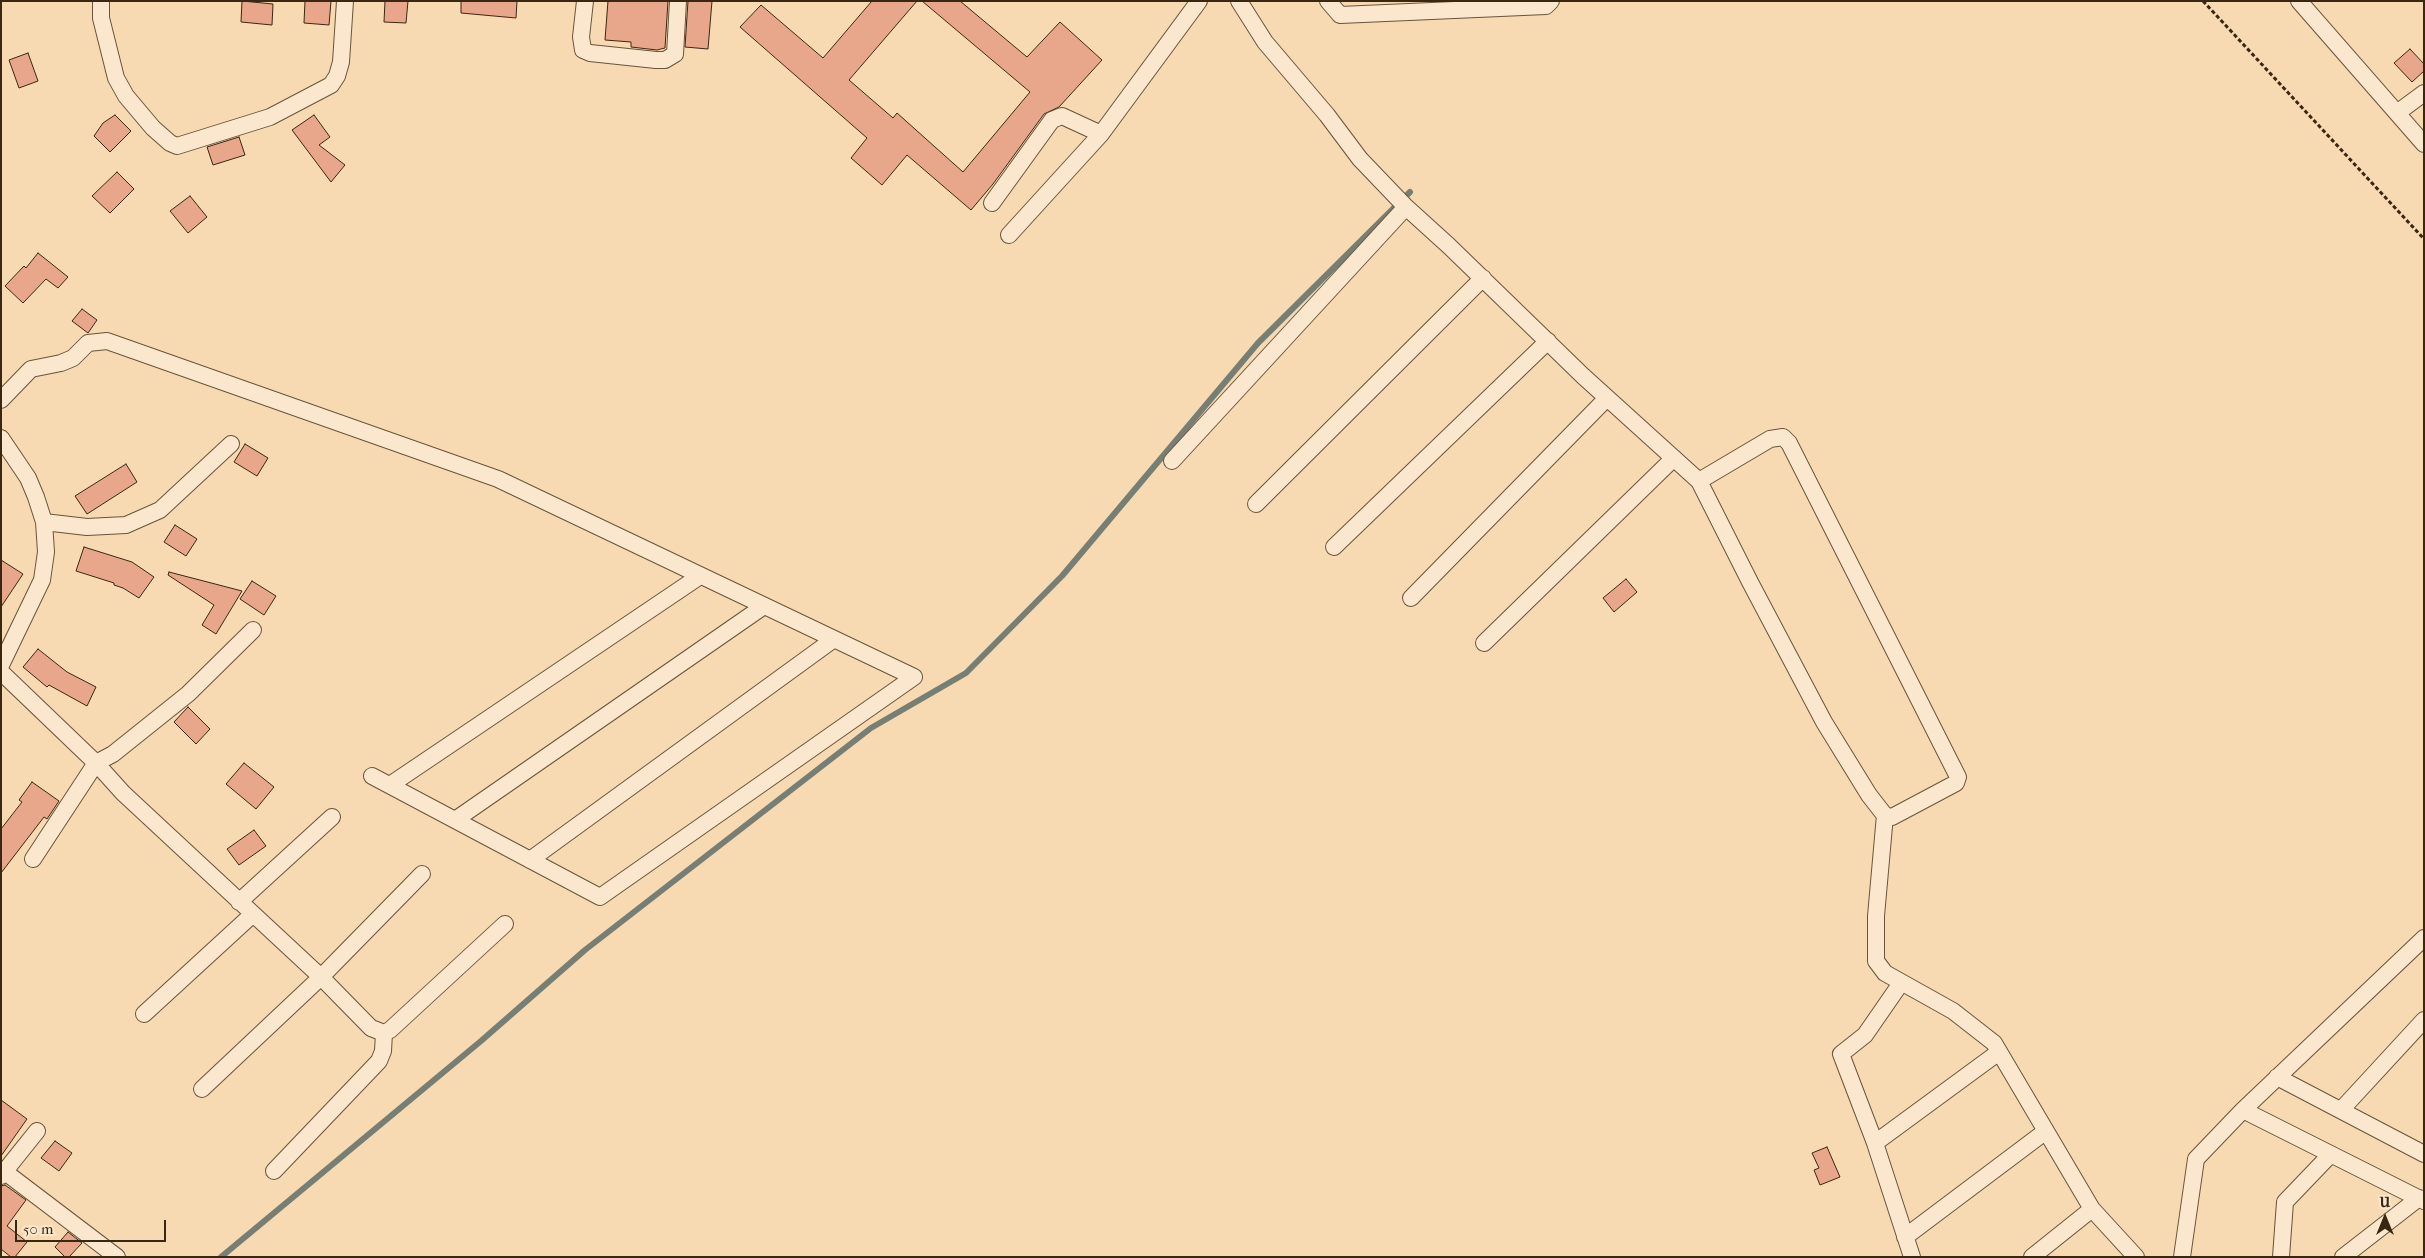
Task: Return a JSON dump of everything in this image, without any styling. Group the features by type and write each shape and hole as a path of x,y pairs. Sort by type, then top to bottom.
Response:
{"street":[{"path":"101,1 101,18 116,78 126,96 153,128 170,143 177,146 270,117 331,85 337,76 341,62 345,1"},
{"path":"585,1 581,37 583,50 590,53 656,60 665,60 675,54 678,1"},
{"path":"1009,235 1100,134 1199,1"},
{"path":"1239,1 1265,42 1327,115 1360,159 1402,202 1607,398 1700,481 1750,582 1824,722 1869,795 1885,815 1892,817 1956,783 1958,777 1789,443 1783,437 1770,439 1700,481"},
{"path":"1328,1 1340,15 1546,6 1551,1"},
{"path":"2300,1 2424,144"},
{"path":"2397,113 2424,93"},
{"path":"992,203 1052,120 1062,116 1100,134"},
{"path":"1172,461 1402,202"},
{"path":"1256,504 1483,278"},
{"path":"1,400 31,369 60,363 73,358 88,343 108,341 498,479 914,677 600,897 372,776"},
{"path":"1334,547 1548,341"},
{"path":"1411,598 1607,398"},
{"path":"1,438 28,478 44,522 46,552 42,580 1,665"},
{"path":"44,522 87,527 126,525 160,510 232,444"},
{"path":"1484,643 1674,458"},
{"path":"390,785 700,576"},
{"path":"455,820 764,606"},
{"path":"33,859 96,763 112,754 188,694 253,630"},
{"path":"530,860 834,639"},
{"path":"1,672 96,763 123,793 321,977 371,1028 384,1033 390,1030 505,924"},
{"path":"1885,815 1876,916 1876,961 1886,973 1953,1011 1994,1043 2092,1209 2136,1257"},
{"path":"239,902 332,817"},
{"path":"202,1089 321,977 422,874"},
{"path":"144,1014 253,914"},
{"path":"2182,1257 2196,1159 2277,1077 2424,938"},
{"path":"1901,983 1865,1035 1840,1054 1875,1143 1912,1257"},
{"path":"2341,1110 2424,1020"},
{"path":"274,1171 379,1061 383,1051 384,1033"},
{"path":"1875,1143 1999,1052"},
{"path":"2277,1077 2424,1154"},
{"path":"2243,1110 2422,1200 2343,1257"},
{"path":"37,1131 3,1174 117,1257"},
{"path":"1905,1238 2046,1131"},
{"path":"2281,1257 2285,1202 2331,1154"},
{"path":"2032,1257 2092,1209"}],"path":[{"path":"2203,1 2424,239"}],"building":[{"path":"242,1 273,4 272,25 241,22"},
{"path":"305,1 331,1 329,25 304,23"},
{"path":"385,1 408,1 406,23 384,22"},
{"path":"461,1 517,1 516,18 461,13"},
{"path":"608,1 668,1 665,48 657,50 631,47 631,42 605,40"},
{"path":"688,1 712,1 708,49 685,47"},
{"path":"872,1 917,1 849,80 893,118 897,113 963,172 1030,92 922,1 960,1 1027,57 1060,22 1102,60 1059,107 1044,114 993,184 971,210 907,155 882,185 851,158 867,138 740,27 761,5 823,58"},
{"path":"2410,49 2424,64 2424,71 2412,82 2394,63"},
{"path":"28,53 38,81 19,88 9,60"},
{"path":"115,115 131,131 110,152 94,136 103,123"},
{"path":"314,115 330,137 319,145 345,165 331,182 292,130"},
{"path":"239,137 245,155 213,165 207,147"},
{"path":"117,172 134,189 110,213 92,196"},
{"path":"190,196 207,217 188,233 170,211"},
{"path":"38,253 68,277 58,288 46,279 23,303 5,286 24,266 26,268"},
{"path":"82,309 97,320 88,333 72,321"},
{"path":"245,444 268,458 257,476 234,462"},
{"path":"126,464 137,482 87,514 75,496"},
{"path":"175,525 197,539 186,556 164,542"},
{"path":"84,547 132,562 154,577 139,598 114,585 114,583 76,571"},
{"path":"1,560 23,574 1,607"},
{"path":"169,572 242,591 216,634 202,625 214,605 168,575"},
{"path":"1626,579 1637,592 1614,612 1603,598"},
{"path":"252,581 276,596 264,615 240,599"},
{"path":"38,649 67,672 96,687 87,706 49,685 47,687 23,667"},
{"path":"188,707 210,729 196,744 174,722"},
{"path":"244,763 274,787 256,809 226,784"},
{"path":"32,782 59,801 47,819 44,817 1,873 1,829 22,802 19,800"},
{"path":"254,830 266,846 239,865 227,849"},
{"path":"1,1100 27,1119 1,1156"},
{"path":"55,1141 72,1153 59,1171 41,1158"},
{"path":"1827,1147 1840,1177 1820,1185 1814,1170 1819,1168 1812,1153"},
{"path":"5,1185 26,1200 7,1226 27,1242 15,1257 11,1257 1,1249 1,1186"},
{"path":"68,1232 82,1243 69,1257 65,1257 55,1247"}],"waterway":[{"path":"221,1257 481,1041 585,950 871,728 966,673 1062,576 1258,343 1410,192"}]}
